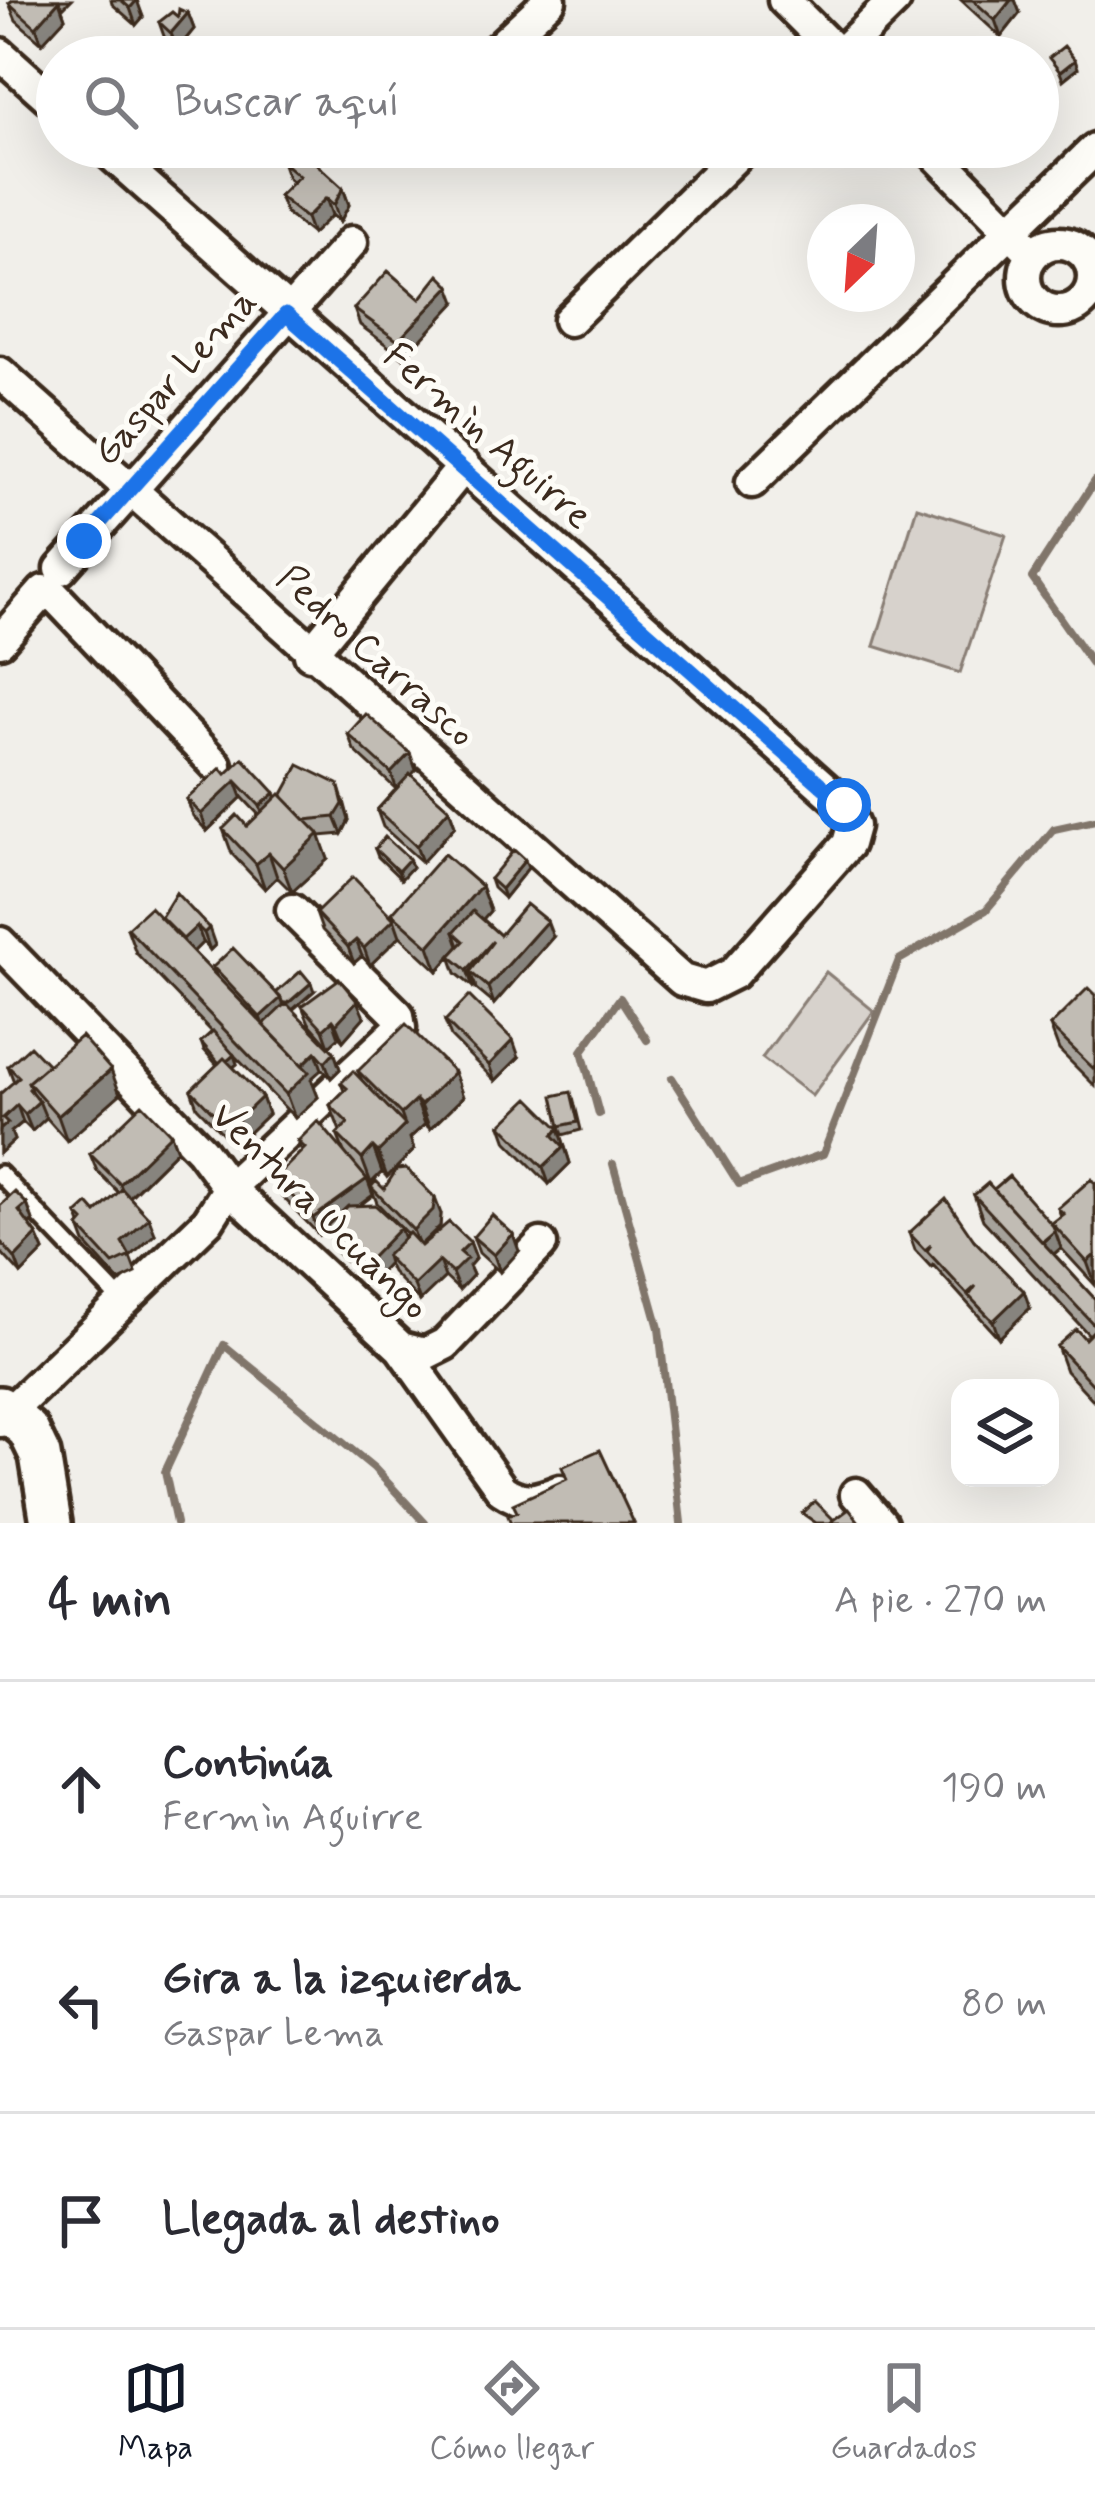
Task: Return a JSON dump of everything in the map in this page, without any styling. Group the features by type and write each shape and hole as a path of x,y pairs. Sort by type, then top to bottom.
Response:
{"street":[{"path":"511,36 550,0"},
{"path":"784,0 819,36"},
{"path":"859,36 895,0"},
{"path":"0,54 36,87"},
{"path":"752,482 1095,149"},
{"name":"Fermìn Aguirre","path":"126,168 844,805 853,826 848,844 734,973 706,987"},
{"path":"569,320 724,168"},
{"path":"949,168 1034,254"},
{"name":"Gaspar Lema","path":"0,641 130,486 352,242"},
{"name":"Pedro Carrasco","path":"0,373 658,963 694,986 706,987"},
{"path":"310,654 464,466"},
{"path":"53,580 62,602 216,765"},
{"path":"51,1523 40,1455 28,1430 2,1414 208,1221 229,1188 388,1041 401,1023 292,910"},
{"name":"Ventura Ucuango","path":"0,943 201,1150 229,1188 401,1348 502,1490 516,1500 533,1502 583,1482"},
{"path":"401,1348 425,1354 446,1344 541,1244"},
{"path":"856,1494 881,1523"}],"lane":[{"path":"0,1174 123,1303"}],"shaded area":[{"path":"917,507 1006,535 960,673 874,646"},
{"path":"826,972 874,1011 812,1096 762,1058"}],"building":[{"path":"973,0 1011,0 995,20"},
{"path":"59,1 36,27 9,3"},
{"path":"179,9 188,13 171,33 159,22 172,12 178,17"},
{"path":"1064,46 1075,60 1060,72 1059,71 1059,50"},
{"path":"290,168 321,168 343,188 334,205 326,198 306,218 279,196 299,176"},
{"path":"388,271 420,299 439,275 450,286 398,341 354,309"},
{"path":"366,714 410,753 391,773 348,734"},
{"path":"243,758 275,793 260,806 236,781 201,814 187,799 221,768 226,774"},
{"path":"299,765 338,784 343,804 335,817 305,820 282,796"},
{"path":"410,774 449,809 416,846 377,810"},
{"path":"280,794 319,834 283,868 269,853 256,864 223,829 237,815 247,826"},
{"path":"385,837 409,859 398,871 375,849"},
{"path":"514,850 525,860 501,889 490,879"},
{"path":"444,854 481,886 429,946 392,913"},
{"path":"353,877 394,919 364,948 356,940 348,947 316,913"},
{"path":"176,893 209,928 204,933 197,926 183,939 161,917"},
{"path":"526,904 547,921 488,987 470,972 493,941 467,970 450,956 464,941 454,932 473,911 500,935"},
{"path":"150,907 309,1072 286,1094 127,928"},
{"path":"233,948 281,998 260,1017 213,967"},
{"path":"301,971 311,983 286,1005 276,993"},
{"path":"339,979 357,1001 336,1024 333,1020 323,1029 302,1006"},
{"path":"1088,988 1095,995 1095,1070 1050,1026"},
{"path":"469,996 513,1040 489,1065 445,1021"},
{"path":"286,1003 334,1052 325,1062 316,1052 302,1065 263,1025"},
{"path":"406,1024 454,1072 421,1105 416,1100 401,1114 358,1071"},
{"path":"213,1031 234,1055 227,1061 224,1058 219,1063 201,1042"},
{"path":"81,1036 111,1070 58,1116 28,1082"},
{"path":"30,1046 48,1065 28,1082 39,1101 25,1114 17,1105 3,1118 8,1123 0,1130 0,1094 19,1077 8,1066"},
{"path":"224,1058 262,1097 229,1129 191,1090"},
{"path":"353,1071 405,1125 378,1152 373,1147 362,1159 337,1134 348,1123 330,1105 347,1088 341,1083"},
{"path":"571,1092 578,1122 560,1126 553,1096"},
{"path":"529,1098 559,1128 553,1135 564,1147 543,1167 501,1125"},
{"path":"142,1104 171,1134 120,1184 90,1154"},
{"path":"318,1121 367,1179 313,1218 275,1178 305,1148 298,1141"},
{"path":"406,1168 435,1198 433,1210 413,1230 371,1187 376,1181 384,1189 397,1169"},
{"path":"1009,1176 1053,1226 1055,1231 1042,1242 994,1189"},
{"path":"1091,1179 1095,1183 1095,1255 1087,1262 1052,1223 1064,1214 1058,1208"},
{"path":"988,1183 1095,1299 1095,1326 974,1195"},
{"path":"122,1189 149,1218 122,1242 130,1256 113,1264 79,1227 84,1221 77,1214 88,1204 96,1213"},
{"path":"15,1192 27,1204 19,1211 37,1235 15,1258 0,1241 0,1206"},
{"path":"946,1199 974,1240 1024,1291 993,1321 969,1296 976,1286 967,1294 927,1251 931,1245 925,1250 909,1233"},
{"path":"375,1205 400,1228 363,1266 329,1234 328,1225 348,1206"},
{"path":"492,1215 513,1234 494,1255 473,1237"},
{"path":"449,1222 470,1242 460,1252 467,1258 452,1273 439,1261 414,1285 386,1256 409,1233 421,1246"},
{"path":"1076,1329 1085,1339 1095,1329 1095,1387 1057,1346"},
{"path":"600,1450 634,1523 511,1523 508,1516 517,1512 513,1504 567,1479 562,1467"},
{"path":"815,1501 834,1520 816,1523 802,1513"},
{"path":"849,1509 860,1523 830,1523"}],"waterway":[{"path":"1095,481 1032,578 1095,668"},
{"path":"672,1078 739,1184 823,1154 899,960 986,910 1054,829 1095,820"},
{"path":"599,1114 582,1051 620,998 647,1040"},
{"path":"613,1164 659,1328 681,1523"},
{"path":"176,1523 165,1472 224,1345 374,1468 425,1523"}],"route":[{"path":"84,541 286,314 844,805"}]}
